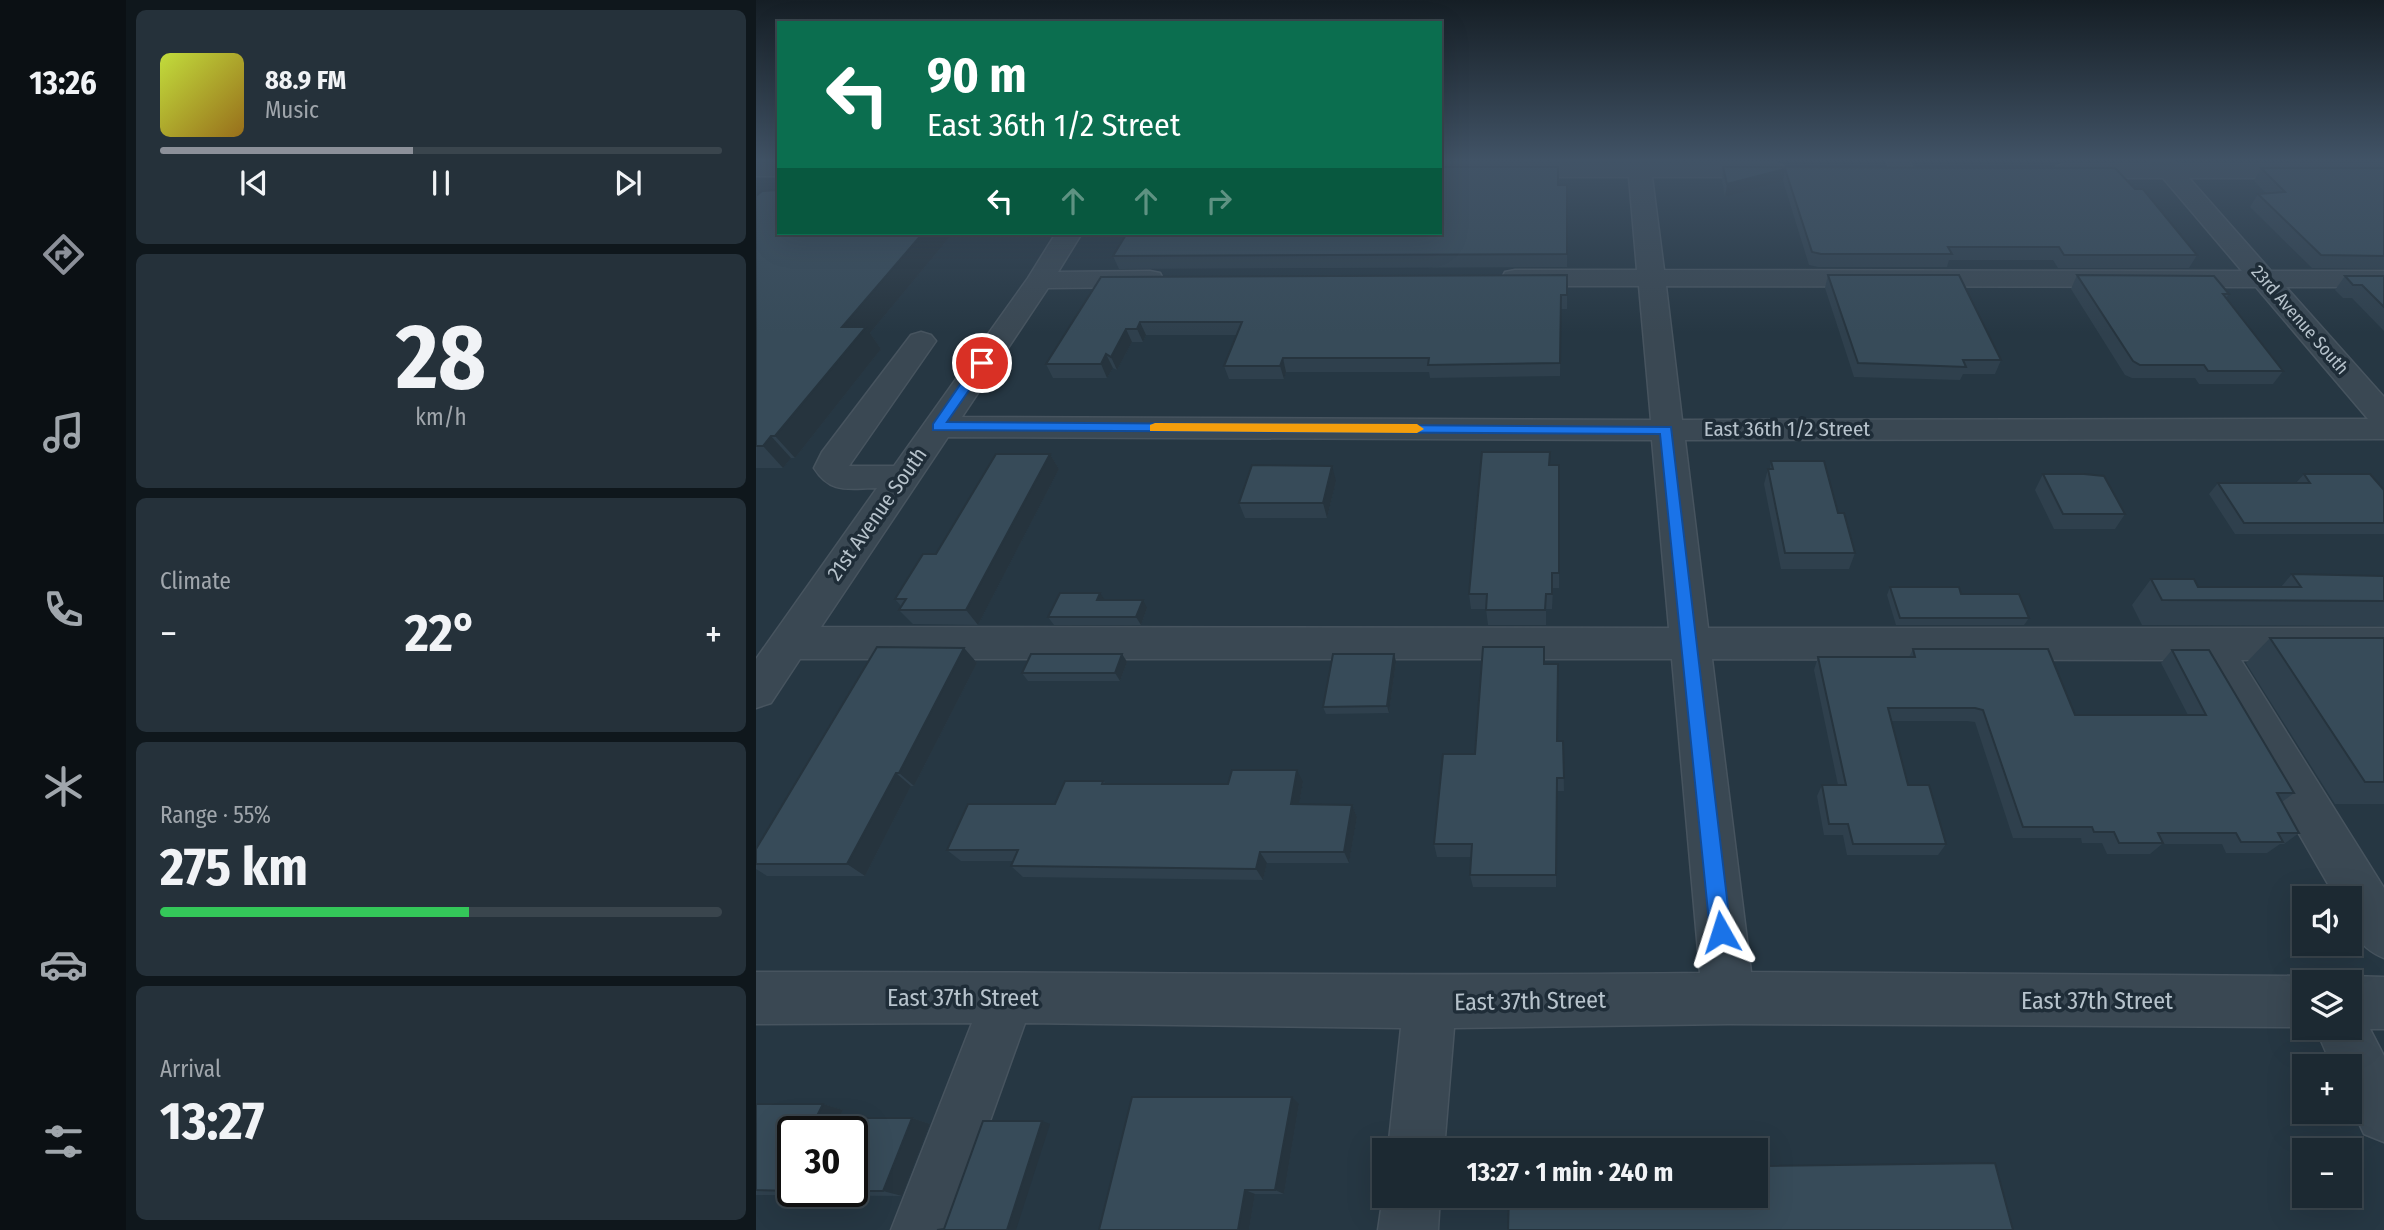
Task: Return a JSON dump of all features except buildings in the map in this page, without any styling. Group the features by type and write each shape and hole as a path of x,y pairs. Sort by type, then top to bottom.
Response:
{"street":[{"path":"1645,218 1728,998"},
{"name":"23rd Avenue South","path":"2211,218 2384,417"},
{"name":"21st Avenue South","path":"756,691 1040,280 1068,235"},
{"path":"1488,278 2384,279"},
{"path":"1040,280 1173,279"},
{"path":"904,477 839,477 831,468 834,460 921,341"},
{"name":"East 36th 1/2 Street","path":"937,427 2384,429"},
{"path":"788,643 2384,644"},
{"path":"2210,644 2384,933"},
{"path":"921,1230 1008,997"},
{"name":"East 37th Street","path":"756,998 1008,997 1430,1002 1728,998 2292,1002"},
{"path":"1417,1138 1430,1002"},
{"path":"2362,1002 2384,1003"},
{"path":"2348,1040 2384,1114"},
{"path":"1408,1230 1410,1208"}],"slow traffic":[{"path":"1155,428 1417,429"}],"route":[{"path":"982,363 937,427 1666,430 1721,932"}]}
